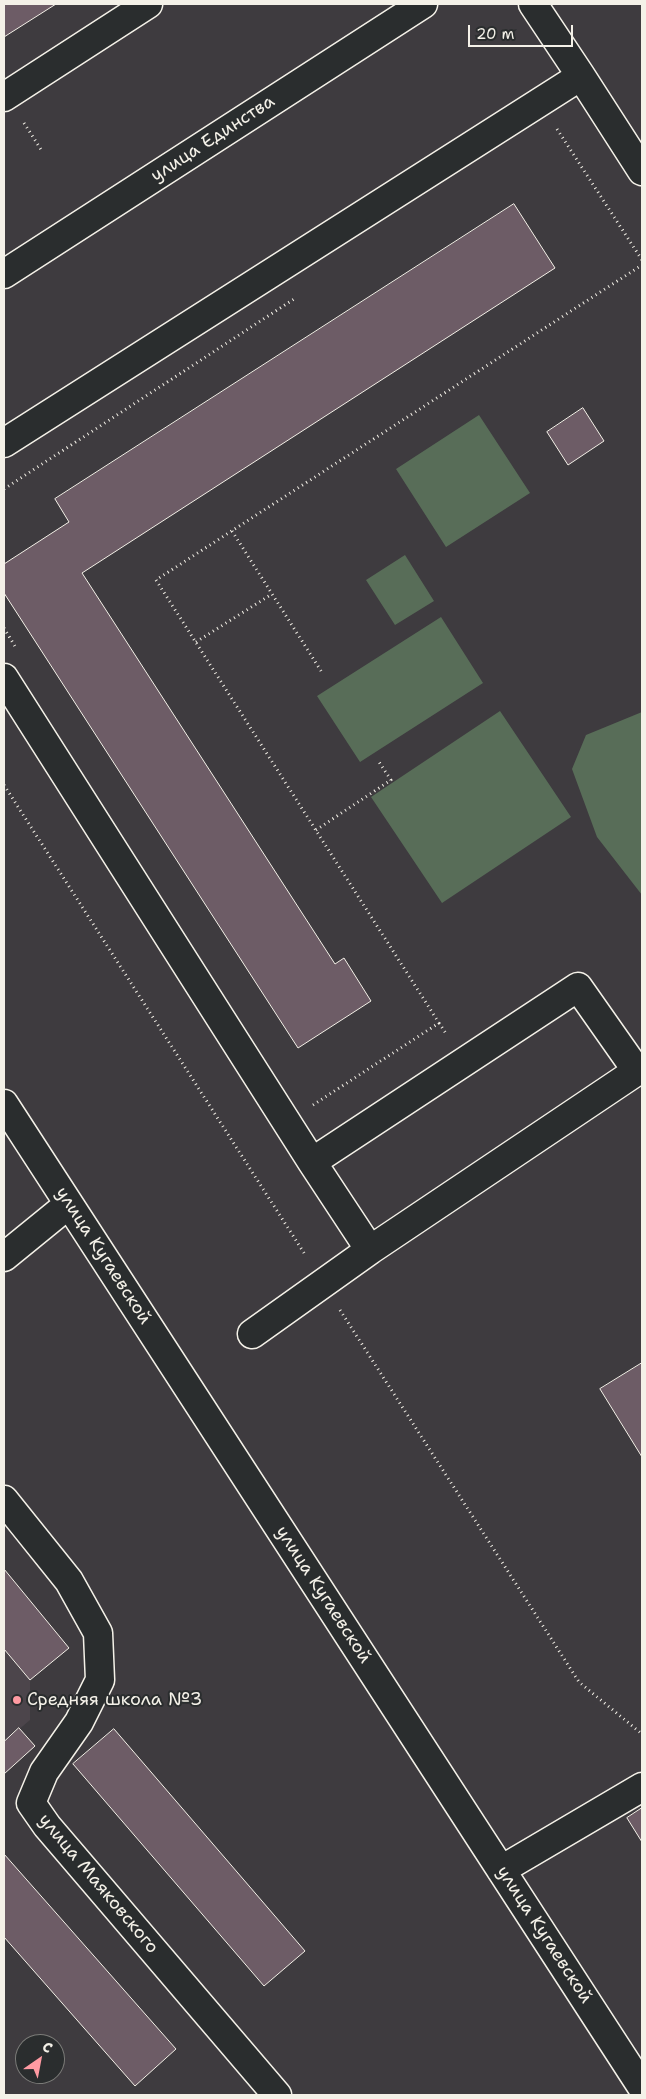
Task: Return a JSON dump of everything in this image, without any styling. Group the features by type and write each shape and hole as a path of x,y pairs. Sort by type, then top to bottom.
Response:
{"street":[{"path":"4,97 148,4"},
{"name":"улица Единства","path":"4,274 422,4"},
{"path":"533,4 642,171"},
{"path":"4,443 581,76"},
{"path":"4,678 370,1250"},
{"path":"252,1334 370,1250 637,1071 578,987 312,1162"},
{"name":"улица Кугаевской","path":"4,1104 642,2087"},
{"path":"4,1257 69,1204"},
{"name":"улица Маяковского","path":"4,1500 69,1581 98,1633 100,1680 79,1722 44,1772 31,1803 48,1826 277,2095"},
{"path":"502,1870 642,1787"}],"path":[{"path":"548,134 557,129 642,260"},
{"path":"307,1097 312,1105 439,1023 156,580 642,265"},
{"path":"4,489 297,298"},
{"path":"232,531 323,674"},
{"path":"196,642 272,594"},
{"path":"4,628 20,654"},
{"path":"316,830 391,780 379,762"}],"shaded area":[{"name":"Средняя школа №3","path":"4,1649 30,1680 30,1720 4,1742"}],"green space":[{"path":"479,415 530,493 446,547 396,469"},
{"path":"405,555 434,601 395,625 366,580"},
{"path":"441,617 483,683 360,762 317,696"},
{"path":"500,711 571,817 442,903 371,797"},
{"path":"642,712 642,895 597,837 572,769 586,735"}],"building":[{"path":"4,4 56,4 4,37"},
{"path":"514,204 555,268 82,573 335,964 344,958 371,1001 298,1048 4,593 4,564 69,522 55,499"},
{"path":"583,408 604,441 568,465 547,432"},
{"path":"642,1363 642,1457 600,1389"},
{"path":"4,1569 69,1648 30,1680 4,1649"},
{"path":"19,1728 35,1746 4,1774 4,1742"},
{"path":"114,1729 305,1951 264,1986 73,1764"},
{"path":"642,1808 642,1842 627,1818"},
{"path":"4,1854 176,2049 135,2086 4,1937"}],"place":[{"name":"Средняя школа №3","path":"17,1700"}]}
